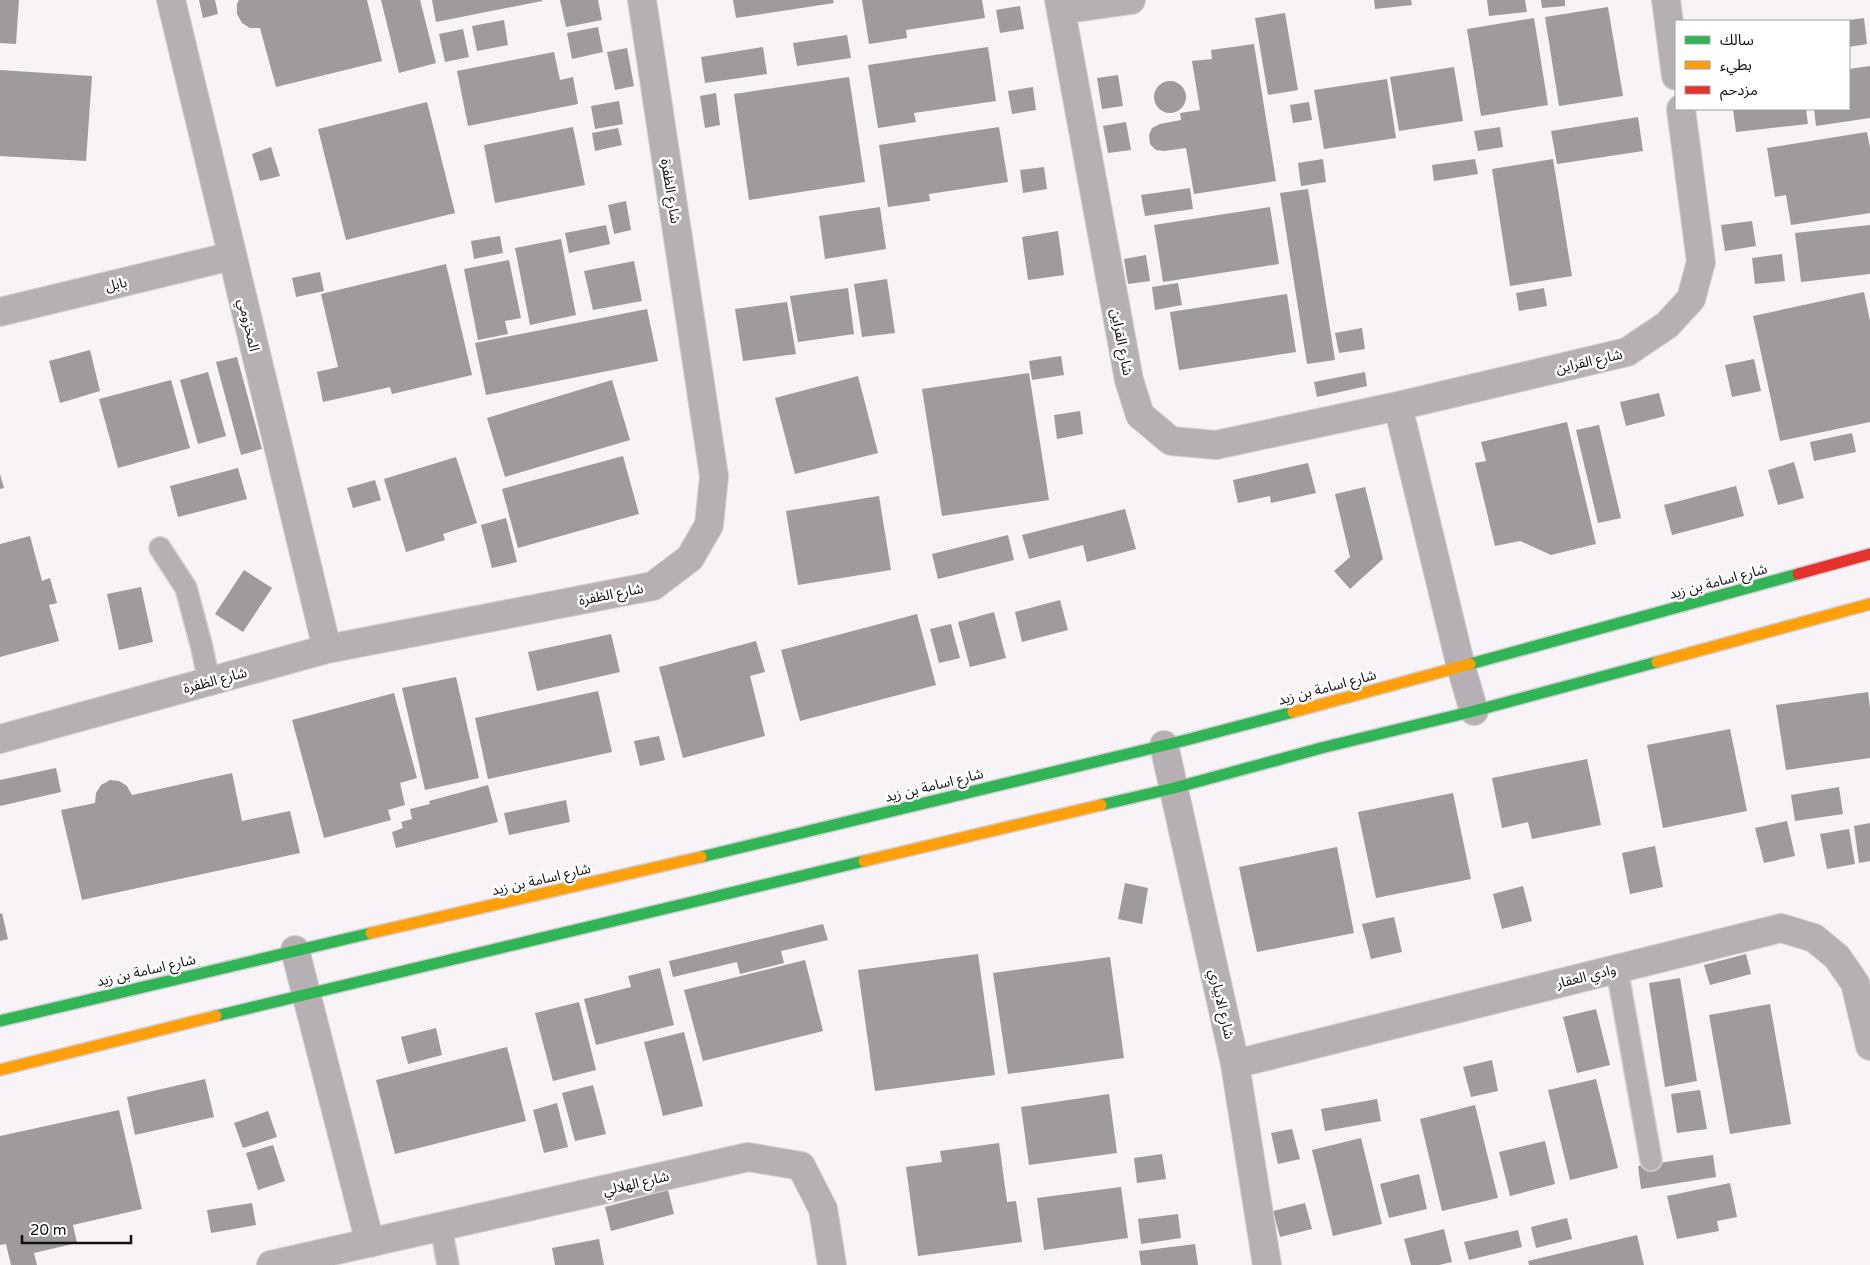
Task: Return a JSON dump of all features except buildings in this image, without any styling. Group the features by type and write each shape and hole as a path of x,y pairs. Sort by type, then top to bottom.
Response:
{"street":[{"name":"المخزومي","path":"171,0 326,649"},
{"name":"شارع الظفرة","path":"0,740 326,649 653,586 690,558 709,525 714,476 642,0"},
{"path":"1060,5 1131,0"},
{"path":"1666,0 1675,68"},
{"name":"شارع القراين","path":"1060,5 1128,380 1140,415 1171,441 1216,445 1398,406 1628,352 1667,325 1691,298 1701,262 1681,110"},
{"name":"بابل","path":"0,312 232,256"},
{"path":"1398,406 1461,667 1474,711"},
{"name":"شارع اسامة بن زيد","path":"0,1021 1164,745 1461,667 1870,554"},
{"path":"0,1070 305,994 1174,788 1325,747 1474,711 1870,604"},
{"name":"شارع الابياري","path":"1164,745 1235,1064 1267,1265"},
{"name":"وادي العقار","path":"1235,1064 1781,928 1814,938 1837,956 1855,983 1870,1046"},
{"path":"295,950 370,1243"},
{"name":"شارع الهلالي","path":"271,1265 748,1157 801,1166 823,1209 832,1265"}],"lane":[{"path":"160,548 186,588 209,682"},
{"path":"1617,968 1651,1160"},
{"path":"441,1227 448,1265"}],"traffic: fast":[{"path":"1470,664 1798,574"},
{"path":"1101,805 1174,788 1325,747 1474,711 1657,662"},
{"path":"701,857 1186,740 1293,712"},
{"path":"216,1016 864,861"},
{"path":"0,1021 371,933"}],"traffic: slow":[{"path":"1657,662 1870,604"},
{"path":"1293,712 1470,664"},
{"path":"864,861 1101,805"},
{"path":"371,933 701,857"},
{"path":"0,1070 216,1016"}],"traffic: jam":[{"path":"1798,574 1870,554"}]}
